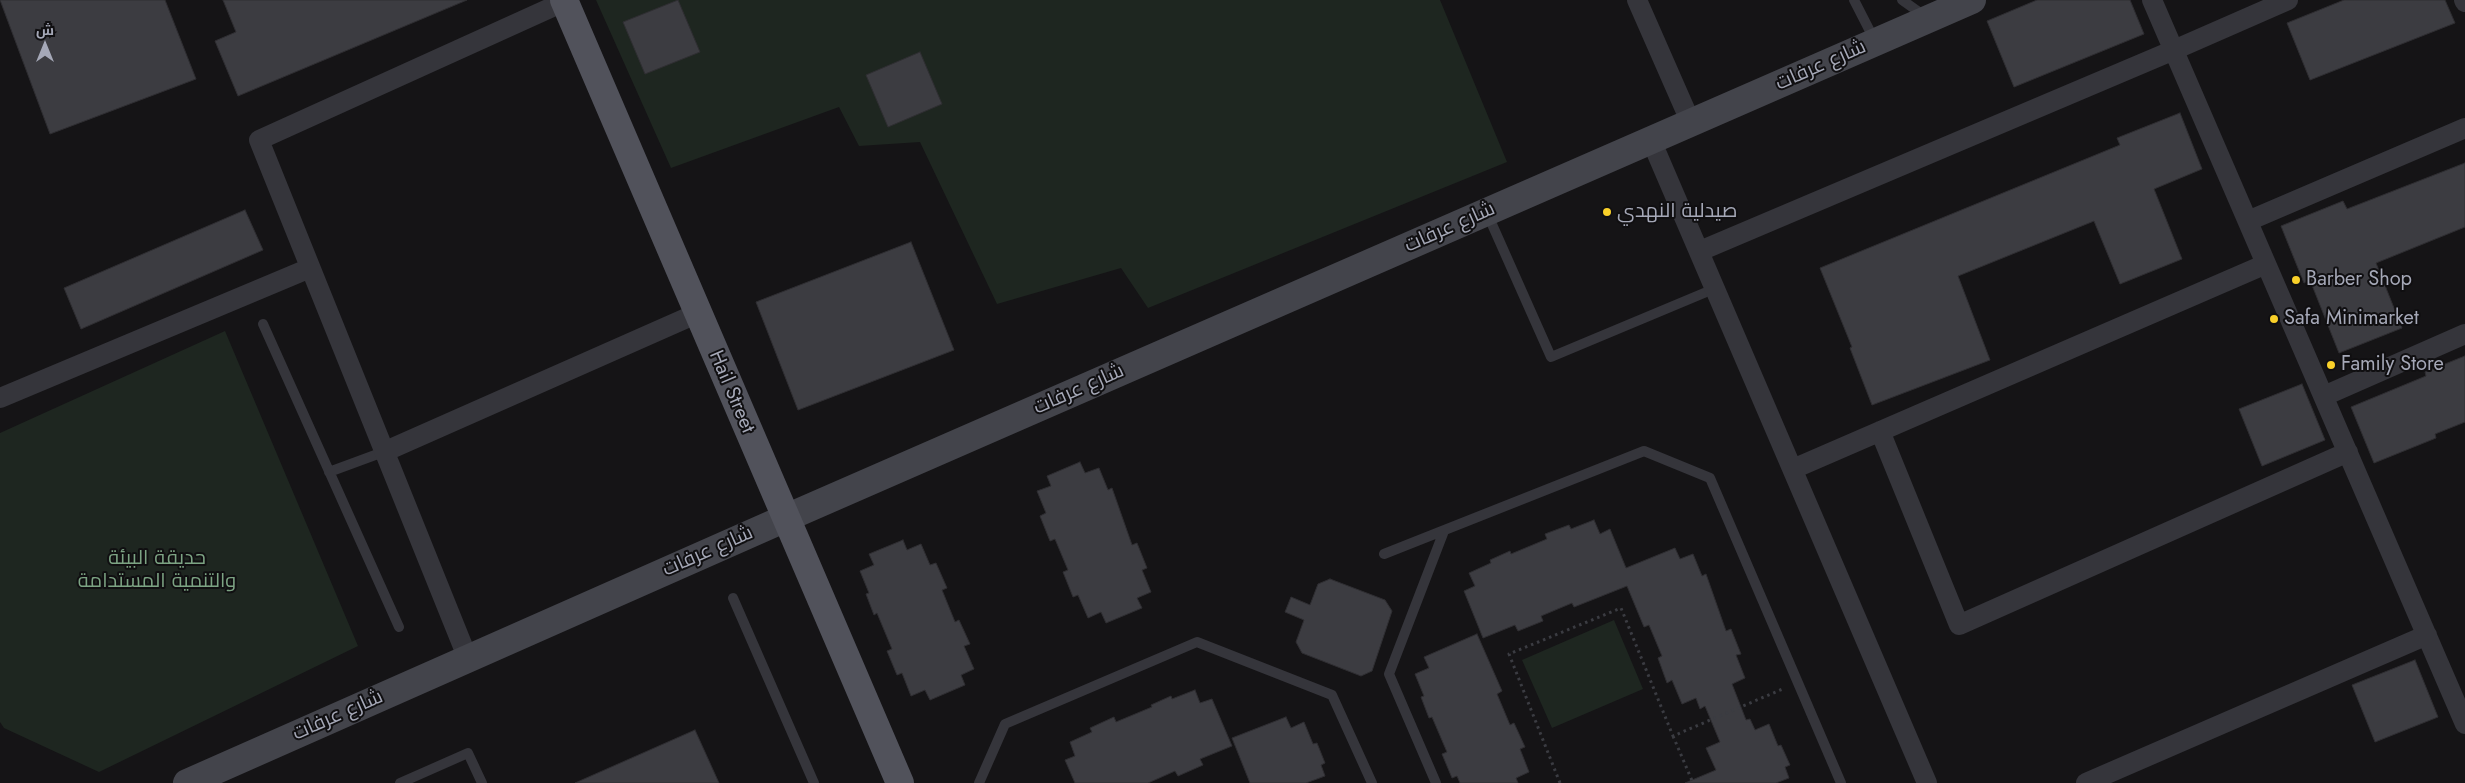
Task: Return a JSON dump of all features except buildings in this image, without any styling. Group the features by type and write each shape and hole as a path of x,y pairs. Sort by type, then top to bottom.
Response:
{"main road":[{"name":"Hail Street","path":"565,1 900,783"}],"street":[{"path":"1637,0 1691,123"},
{"name":"شارع عرفات","path":"187,783 786,518 1972,0"},
{"path":"2152,0 2465,724"},
{"path":"1700,251 2288,0"},
{"path":"468,659 386,451 259,140 565,1"},
{"path":"2248,220 2465,128"},
{"path":"1651,140 1927,783"},
{"path":"1793,468 2266,264"},
{"path":"0,398 310,268"},
{"path":"386,451 698,313"},
{"path":"2324,396 2465,334"},
{"path":"1880,431 1959,625 2348,452"},
{"path":"2086,783 2427,635"}],"lane":[{"path":"1854,0 1875,42"},
{"path":"1902,0 1929,19"},
{"path":"1487,212 1551,356 1716,288"},
{"path":"263,324 399,626"},
{"path":"329,472 386,451"},
{"path":"1384,554 1644,451 1710,478 1841,783"},
{"path":"1436,783 1389,674 1444,531"},
{"path":"733,598 814,783"},
{"path":"979,783 1005,724 1197,642 1332,695 1372,783"},
{"path":"400,783 468,753 482,783"}],"path":[{"path":"1560,783 1508,654 1621,608 1693,783"},
{"path":"1673,736 1798,682"}],"green space":[{"path":"596,0 1440,0 1507,162 1148,308 1121,268 997,304 920,142 859,146 839,107 671,168"},
{"name":"حديقة البيئة والتنمية المستدامة","path":"225,331 358,646 99,772 4,728 0,722 0,433"},
{"path":"1614,620 1643,689 1552,728 1522,660"}],"place":[{"name":"صيدلية النهدي","path":"1607,212"},
{"name":"Barber Shop","path":"2296,280"},
{"name":"Safa Minimarket","path":"2274,319"},
{"name":"Family Store","path":"2331,365"}]}
